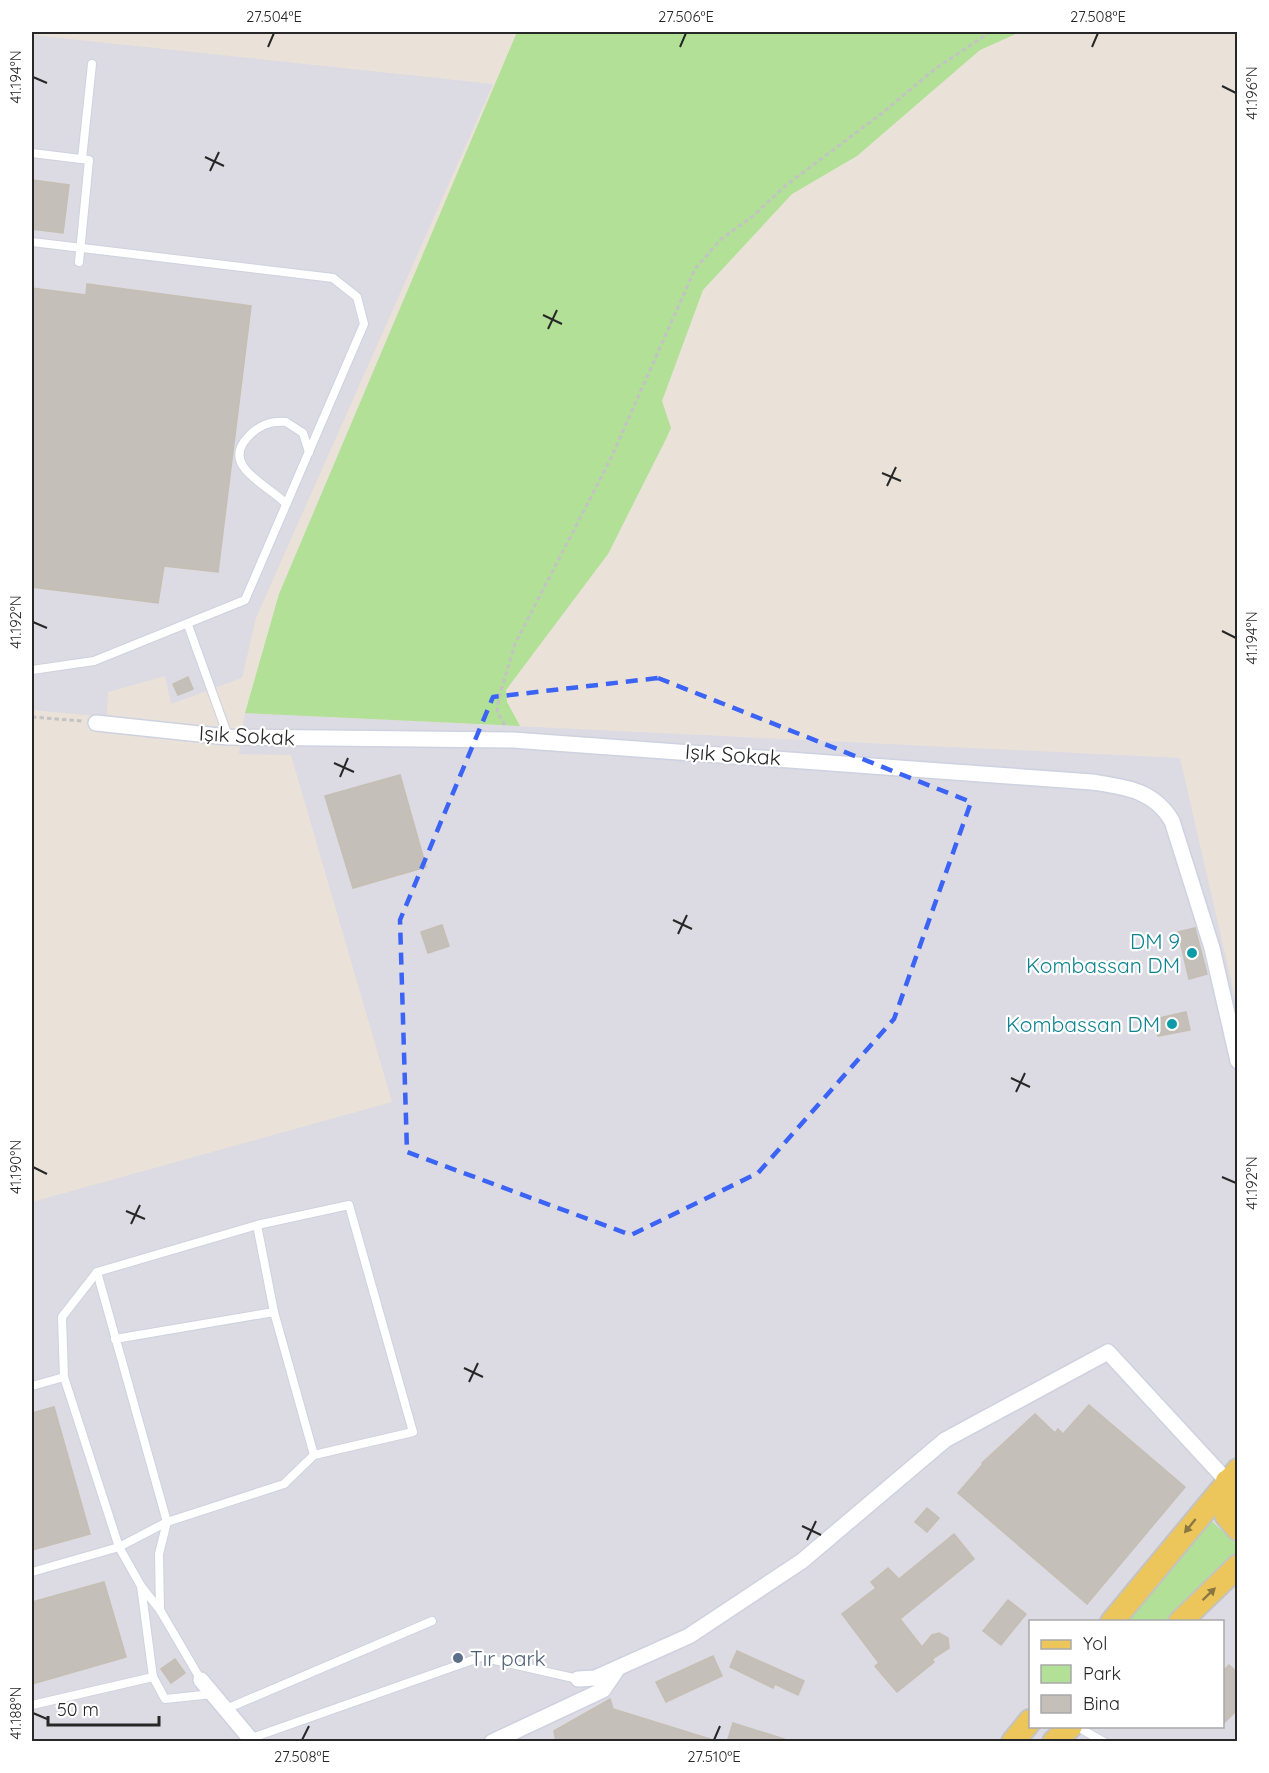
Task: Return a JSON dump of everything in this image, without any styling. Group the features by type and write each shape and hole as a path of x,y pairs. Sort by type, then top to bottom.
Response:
{"main road":[{"path":"1234,1476 1226,1515 1238,1529"},
{"path":"1114,1620 1234,1476"},
{"path":"1182,1620 1238,1566"},
{"path":"1013,1742 1029,1722"},
{"path":"1054,1742 1072,1728"}],"street":[{"name":"Işık Sokak","path":"96,723 228,737 513,740 1092,782 1143,792 1163,806 1172,821 1212,948 1238,1060"},
{"path":"578,1679 595,1678 690,1636 802,1561 945,1440 1108,1352 1234,1476"},
{"path":"492,1742 603,1690 618,1668"},
{"path":"201,1680 252,1740"}],"lane":[{"path":"82,159 93,64"},
{"path":"32,153 89,160 79,262"},
{"path":"32,243 333,278 357,297 364,324 245,600 188,625 94,661 32,670"},
{"path":"286,504 276,492 250,477 242,467 241,451 244,440 263,425 286,422 303,434 309,452"},
{"path":"188,625 228,737"},
{"path":"32,1572 118,1547 167,1522 284,1484 314,1455 413,1432 349,1205 257,1225 97,1272 62,1317 64,1377 118,1547 141,1586 160,1610 201,1680"},
{"path":"257,1225 274,1312 314,1455"},
{"path":"97,1272 167,1522 159,1554 160,1610"},
{"path":"115,1339 274,1312"},
{"path":"32,1386 64,1377"},
{"path":"141,1586 153,1677 165,1700 213,1694"},
{"path":"226,1709 432,1621"},
{"path":"252,1740 481,1657 578,1679"},
{"path":"32,1705 153,1677"},
{"path":"1078,1728 1104,1742"}],"path":[{"path":"513,740 497,712 499,697 515,644 610,460 695,269 721,239 753,216 785,186 881,114 935,69 990,32"},
{"path":"32,717 96,723"}],"highlighted area":[{"path":"658,678 971,802 894,1019 758,1173 631,1235 407,1152 400,920 493,697"}],"shaded area":[{"path":"32,35 493,84 256,618 242,678 171,704 165,676 108,692 107,717 32,710"},
{"path":"245,713 1180,758 1237,1006 1237,1741 32,1742 32,1202 392,1102 291,755 239,754"}],"green space":[{"path":"517,32 1020,32 980,50 857,156 792,194 703,290 662,401 671,428 666,439 608,554 506,690 507,702 520,726 245,713 279,594"},
{"path":"1209,1519 1237,1544 1237,1552 1168,1620 1129,1620"}],"building":[{"path":"32,180 69,185 63,233 32,229"},
{"path":"87,284 251,306 218,572 164,566 158,603 32,587 32,288 86,295"},
{"path":"188,677 193,689 178,695 173,684"},
{"path":"400,775 426,867 353,888 325,796"},
{"path":"442,925 449,946 428,953 421,932"},
{"name":"DM 9 Kombassan DM","path":"1195,928 1207,974 1189,979 1178,932"},
{"name":"Kombassan DM","path":"1186,1012 1190,1030 1158,1036 1155,1019"},
{"path":"1089,1405 1185,1487 1087,1604 958,1493 982,1463 1035,1414 1055,1433 1058,1429 1063,1434"},
{"path":"54,1407 90,1534 32,1550 32,1413"},
{"path":"927,1508 939,1518 927,1532 915,1522"},
{"path":"954,1534 974,1559 900,1619 922,1647 932,1635 939,1633 948,1638 949,1648 932,1659 934,1662 897,1692 875,1666 879,1663 842,1614 876,1588 871,1582 888,1568 899,1579"},
{"path":"104,1582 126,1657 32,1684 32,1602"},
{"path":"1008,1600 1026,1614 1001,1645 983,1631"},
{"path":"737,1651 804,1681 798,1695 775,1684 773,1688 730,1667"},
{"path":"713,1656 722,1676 666,1702 656,1682"},
{"path":"175,1659 185,1673 171,1683 161,1669"},
{"path":"1229,1665 1238,1673 1238,1709 1224,1723 1224,1670"},
{"path":"610,1699 613,1709 710,1739 709,1742 556,1742 554,1731"},
{"path":"733,1723 784,1739 783,1742 727,1742"}],"place":[{"name":"DM 9 Kombassan DM","path":"1192,953"},
{"name":"Kombassan DM","path":"1172,1024"},
{"name":"Tır park","path":"458,1658"}]}
